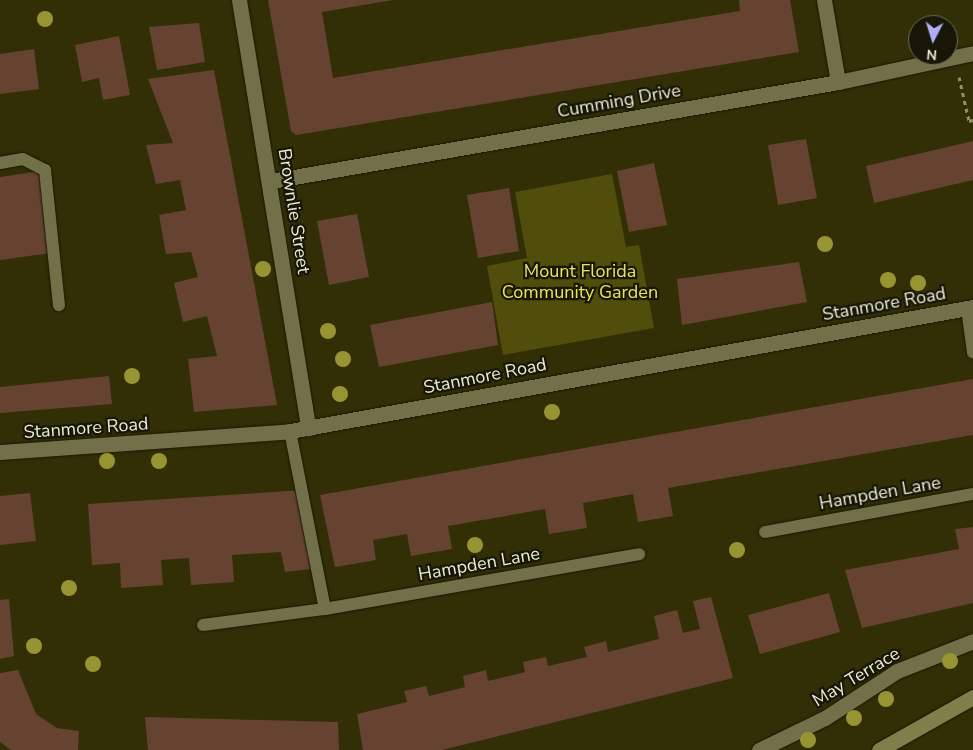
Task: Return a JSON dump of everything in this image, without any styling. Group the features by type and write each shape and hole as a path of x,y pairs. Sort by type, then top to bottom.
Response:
{"main road":[{"path":"879,750 973,696"}],"street":[{"name":"Brownlie Street","path":"239,0 271,181 308,428"},
{"path":"824,0 838,82"},
{"name":"Cumming Drive","path":"271,181 838,82 973,53"},
{"name":"Stanmore Road","path":"0,452 290,431 970,308"},
{"name":"May Terrace","path":"759,750 825,718 897,671 973,641"}],"lane":[{"path":"0,163 23,159 45,170 59,305"},
{"path":"970,308 973,353"},
{"path":"290,431 326,609"},
{"name":"Hampden Lane","path":"765,532 973,494"},
{"name":"Hampden Lane","path":"203,625 326,609 639,554"}],"path":[{"path":"960,84 969,121 973,120"}],"green space":[{"name":"Mount Florida Community Garden","path":"612,174 626,247 639,245 654,328 503,355 487,266 527,258 515,192"}],"building":[{"path":"268,0 393,0 322,12 333,78 740,11 739,0 790,0 799,52 296,135 291,131"},
{"path":"199,23 205,62 157,70 149,27"},
{"path":"119,36 130,95 103,100 99,78 82,82 75,45"},
{"path":"34,49 39,89 0,94 0,54"},
{"path":"214,70 277,405 194,412 188,359 217,356 207,316 183,322 174,283 198,277 191,252 166,254 159,215 186,210 180,180 156,184 146,145 173,143 148,79"},
{"path":"806,139 817,198 778,205 768,145"},
{"path":"973,141 973,180 874,203 866,166"},
{"path":"654,163 667,225 629,232 617,171"},
{"path":"40,171 51,253 0,260 0,177"},
{"path":"509,188 519,251 478,258 467,195"},
{"path":"357,214 369,277 329,285 317,221"},
{"path":"799,262 807,302 682,325 677,279"},
{"path":"492,302 498,345 379,367 370,325"},
{"path":"109,376 112,404 0,413 0,387"},
{"path":"973,379 973,435 668,488 673,516 638,522 633,494 583,503 587,528 549,534 545,509 448,526 452,549 411,556 407,534 373,540 376,560 335,567 320,495"},
{"path":"305,490 319,568 285,572 281,552 232,555 234,582 191,585 189,558 161,560 163,585 121,588 120,563 92,565 88,504"},
{"path":"30,493 36,541 0,545 0,496"},
{"path":"973,527 973,603 862,628 845,570 959,549 955,529"},
{"path":"829,593 840,632 760,654 748,615"},
{"path":"711,597 733,678 442,750 363,750 357,714 407,702 404,691 426,686 429,696 465,687 463,676 486,670 488,681 525,672 523,662 546,657 548,666 587,657 584,647 606,641 608,652 659,639 654,616 677,610 683,633 700,629 693,601"},
{"path":"9,599 14,656 0,659 0,600"},
{"path":"18,670 36,714 57,728 79,731 78,750 11,750 0,742 0,673"},
{"path":"145,717 338,722 339,750 148,750"}]}
